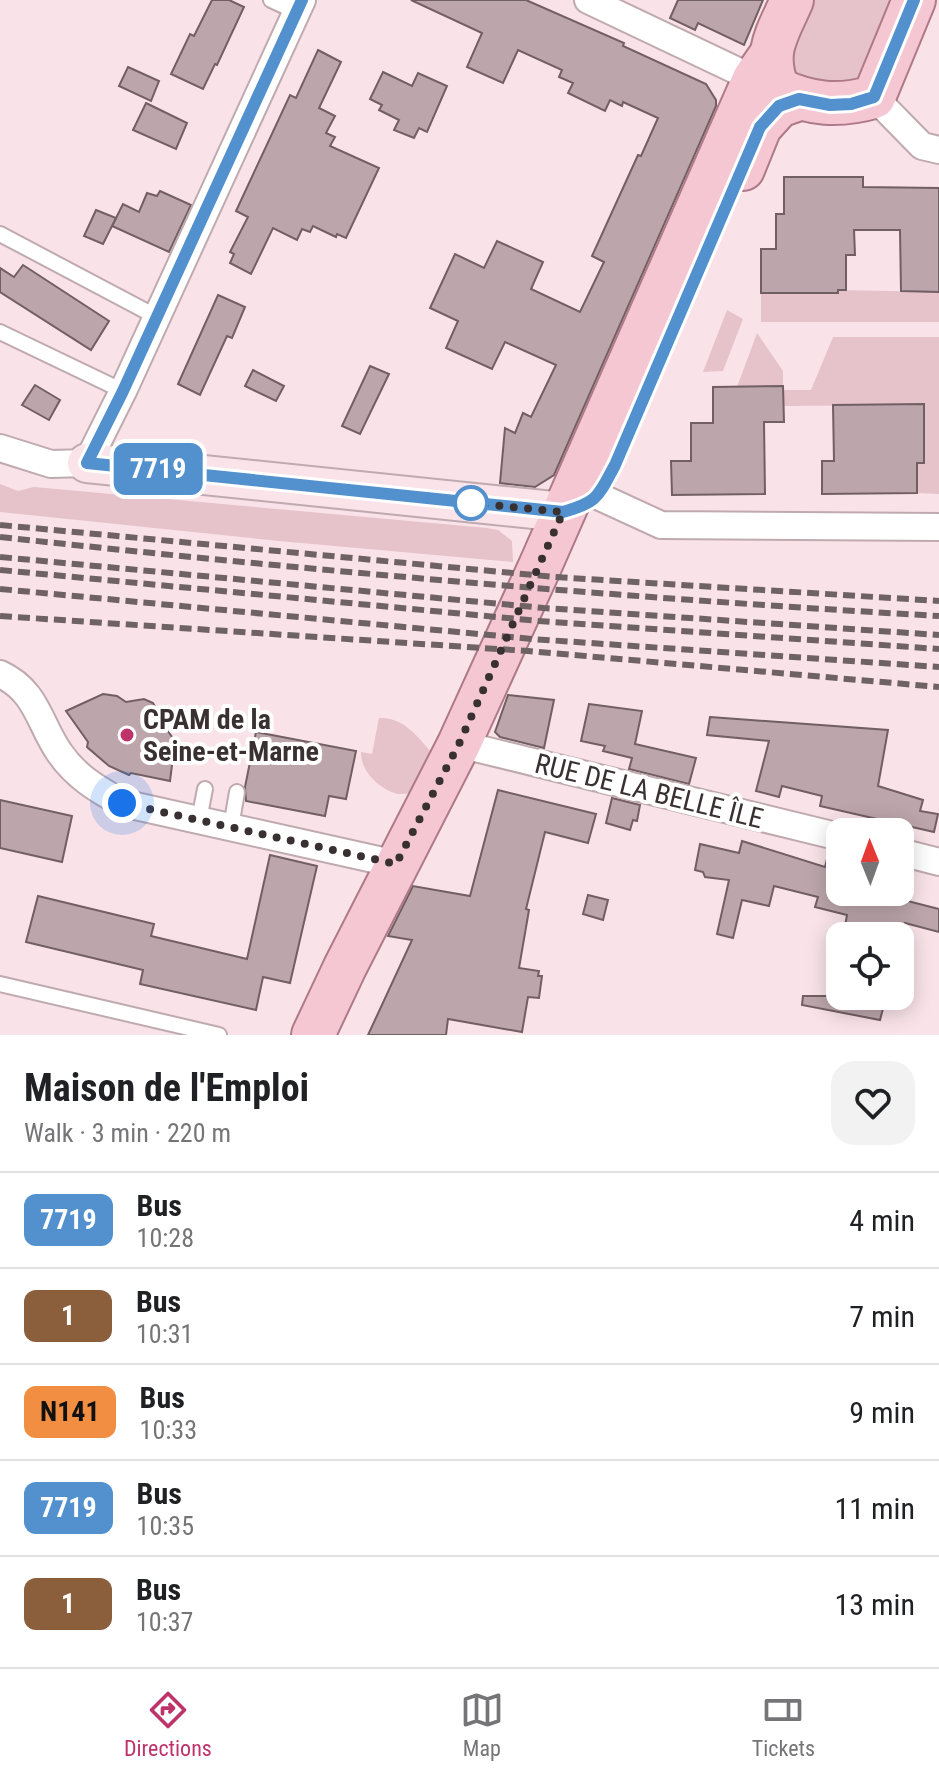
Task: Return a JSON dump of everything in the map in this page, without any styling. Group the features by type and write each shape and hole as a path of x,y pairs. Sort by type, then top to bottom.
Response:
{"main road":[{"path":"313,1035 396,864 581,504 632,430 760,127 779,106 775,81 792,0"},
{"path":"775,81 830,105 851,104 874,97 914,0"}],"street":[{"path":"588,0 775,81"},
{"path":"87,463 300,6"},
{"path":"874,97 922,146 939,150"},
{"path":"0,448 51,464 87,463 581,504 661,525 939,527"},
{"path":"0,674 35,702 58,751 93,787 122,803 396,864"},
{"name":"RUE DE LA BELLE ÎLE","path":"459,744 826,834"},
{"path":"914,856 939,862"}],"lane":[{"path":"271,0 300,6"},
{"path":"0,234 157,317"},
{"path":"0,332 123,391"},
{"path":"199,820 205,789"},
{"path":"231,827 237,792"},
{"path":"0,984 219,1035"}],"shaded area":[{"path":"806,0 902,0 872,78 851,91 799,77 793,67 790,48"},
{"path":"838,290 939,292 939,322 761,322 761,293 838,293"},
{"path":"727,310 743,319 723,371 703,372"},
{"path":"757,333 783,371 783,386 737,387"},
{"path":"833,337 939,337 939,494 917,493 917,463 924,463 923,405 783,406 783,390 811,390"},
{"path":"0,484 18,491 34,487 487,528 498,530 512,541 513,562 0,512"},
{"path":"379,718 404,725 434,755 419,793 399,794 385,789 364,766 361,752 372,754"}],"building":[{"path":"212,0 229,0 244,7 203,89 171,74 190,34 194,36"},
{"path":"411,0 526,0 624,43 623,46 706,84 716,100 554,475 535,487 500,483 505,428 515,433 523,413 531,417 556,365 505,342 492,369 446,348 458,321 430,308 455,254 484,268 497,241 543,262 531,289 580,312 604,262 592,256 658,118 623,102 622,106 610,100 605,111 568,93 573,83 559,77 562,70 518,50 503,83 467,67 482,33"},
{"path":"678,0 763,0 744,45 698,23 695,30 670,18"},
{"path":"318,50 341,62 319,108 335,116 326,133 335,137 330,146 379,168 346,238 337,234 336,237 313,226 310,232 302,229 297,240 273,228 251,274 230,263 234,254 230,252 248,217 236,211 290,95 296,98"},
{"path":"128,67 159,81 151,101 119,86"},
{"path":"383,72 412,86 418,73 447,86 427,132 419,128 414,138 394,130 399,120 379,110 382,105 370,99"},
{"path":"146,103 187,123 176,149 133,130"},
{"path":"784,177 863,177 863,187 939,188 939,292 901,291 900,230 854,230 855,255 846,255 846,290 838,290 838,293 761,293 761,249 776,249 776,214 784,214"},
{"path":"160,191 191,205 169,252 112,226 123,204 139,212 147,193 157,196"},
{"path":"96,210 116,218 103,244 84,236"},
{"path":"23,265 109,321 91,350 0,292 0,268 14,277"},
{"path":"218,295 245,307 232,338 227,336 200,395 178,384"},
{"path":"370,366 389,374 360,434 342,426"},
{"path":"253,370 284,386 276,401 245,386"},
{"path":"35,385 60,400 49,420 22,405"},
{"path":"783,386 784,422 764,422 765,494 672,495 671,461 691,461 691,423 713,423 713,387"},
{"path":"924,404 924,463 917,463 917,493 822,494 822,461 834,461 833,405"},
{"name":"CPAM de la Seine-et-Marne","path":"103,694 117,696 126,702 144,699 153,703 158,724 175,741 170,781 129,775 109,766 87,747 88,742 66,711"},
{"path":"508,695 554,700 544,748 500,737 495,732"},
{"path":"589,704 642,711 635,744 696,758 689,784 629,769 632,758 603,751 605,746 581,741"},
{"path":"710,717 888,730 878,786 923,800 920,811 938,814 934,832 914,827 914,818 873,818 820,806 822,796 782,786 779,797 756,791 769,741 707,735"},
{"path":"256,732 356,751 346,799 329,796 325,816 246,801 245,787"},
{"path":"498,790 596,814 588,843 545,832 526,909 529,910 519,968 539,971 538,976 542,976 539,998 528,997 522,1032 448,1019 446,1035 368,1035 412,940 388,936 413,886 470,896"},
{"path":"612,798 640,805 637,821 633,820 630,830 606,823"},
{"path":"0,800 72,816 62,862 0,848"},
{"path":"742,841 825,867 826,863 826,906 914,906 914,903 939,909 939,932 914,925 914,922 846,922 847,915 815,907 818,897 774,886 769,906 742,900 733,938 717,934 729,880 705,877 703,872 695,870 700,844 739,853"},
{"path":"270,855 317,866 290,983 263,977 256,1010 140,984 143,970 26,942 38,896 154,924 151,936 247,959"},
{"path":"588,895 608,900 603,920 583,914"},
{"path":"803,996 826,996 826,1010 802,1005"},
{"path":"828,1010 883,1010 880,1020"}],"railway":[{"path":"0,525 555,577 939,601"},
{"path":"0,537 469,582 939,616"},
{"path":"0,557 544,608 939,635"},
{"path":"0,570 539,621 939,649"},
{"path":"0,589 532,639 939,667"},
{"path":"0,616 528,651 939,687"}],"bus line":[{"name":"7719","path":"302,0 87,463 563,512 588,505 598,496 626,444 760,127 779,106 799,99 830,105 851,104 874,97 914,0"}],"place":[{"name":"CPAM de la Seine-et-Marne","path":"127,735"}],"route":[{"path":"122,803 396,864 459,744 563,512 471,503"}]}
